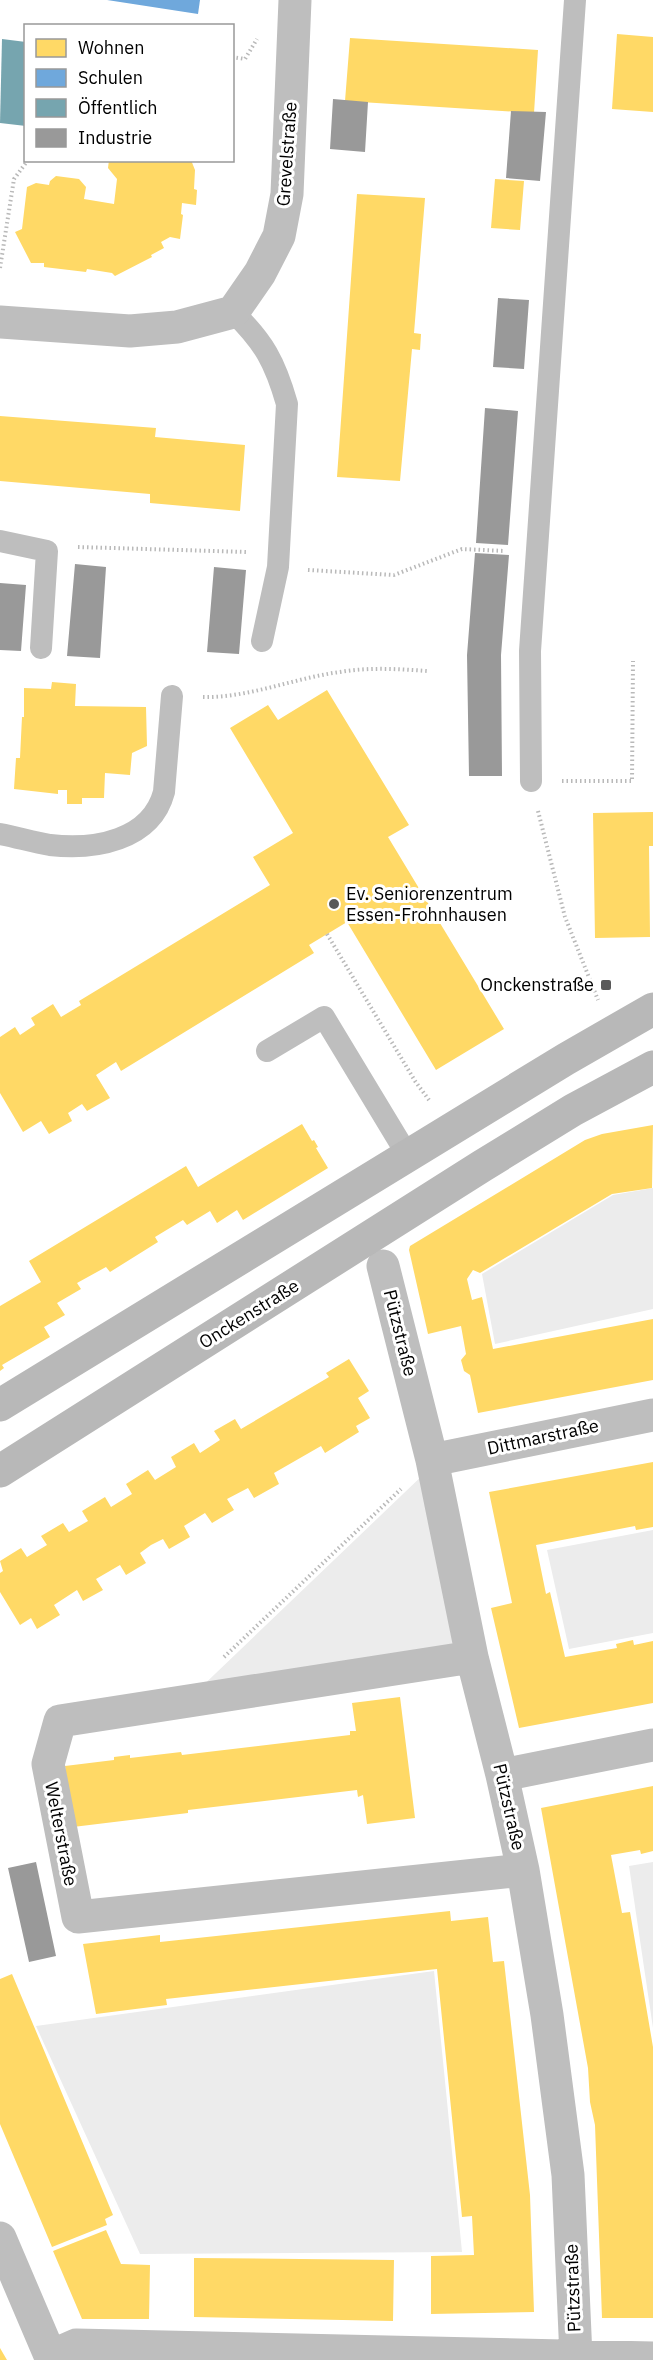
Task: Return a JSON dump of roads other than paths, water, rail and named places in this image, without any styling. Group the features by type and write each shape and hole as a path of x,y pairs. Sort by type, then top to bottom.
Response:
{"main road":[{"path":"0,1405 653,1009"},
{"name":"Onckenstraße","path":"0,1471 492,1160 573,1110 653,1067"}],"street":[{"name":"Grevelstraße","path":"233,312 260,273 279,236 287,194 295,0"},
{"path":"0,322 130,331 177,327 233,312"},
{"name":"Pützstraße","path":"383,1266 432,1460 472,1657 502,1774 523,1870 548,2015 568,2175 576,2357"},
{"name":"Dittmarstraße","path":"432,1460 653,1415"},
{"name":"Welterstraße","path":"472,1657 60,1722 48,1764 78,1917 523,1870"},
{"path":"502,1774 653,1745"},
{"path":"0,2238 51,2358 76,2345 653,2358"}],"lane":[{"path":"531,780 530,651 575,0"},
{"path":"233,312 255,333 267,352 280,379 287,404 278,560 262,642"},
{"path":"0,541 47,551 41,648"},
{"path":"0,834 50,845 88,846 125,838 147,822 160,806 164,792 172,696"},
{"path":"267,1051 324,1017 408,1156"}],"place":[{"name":"Ev. Seniorenzentrum Essen-Frohnhausen","path":"334,904"},
{"name":"Onckenstraße","path":"606,985"}]}
